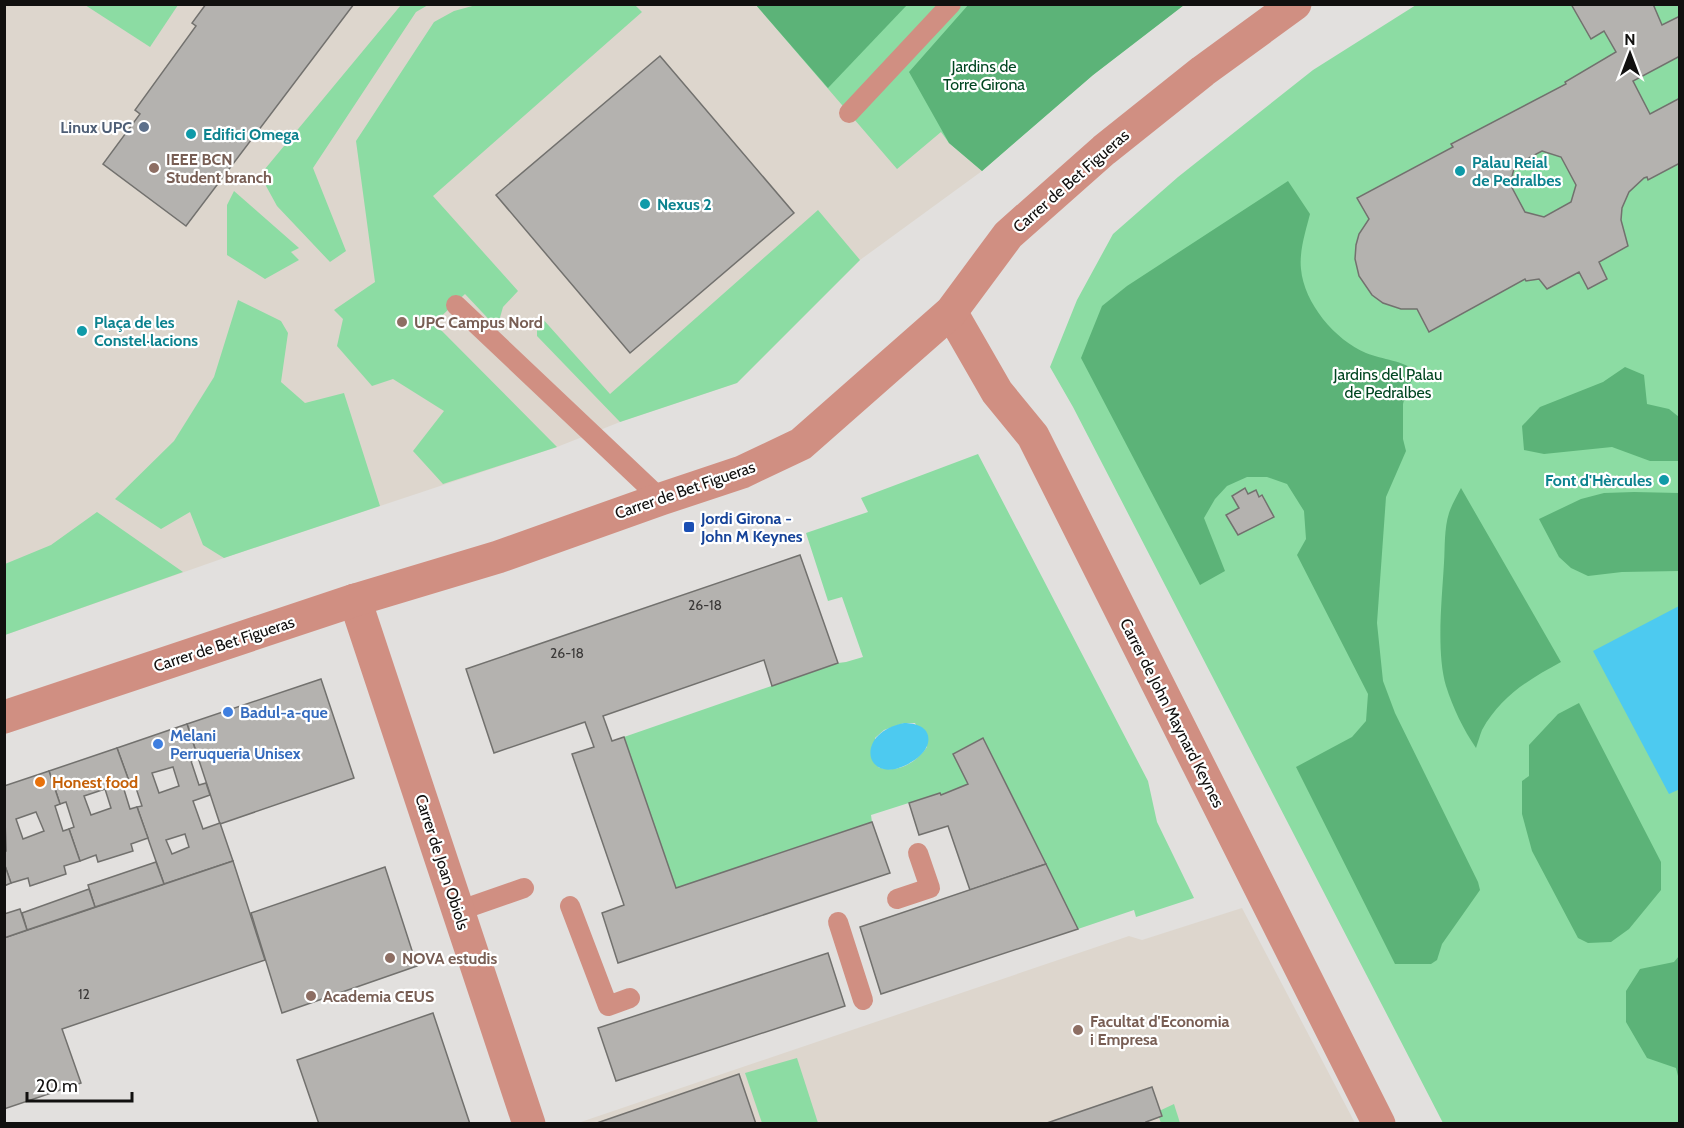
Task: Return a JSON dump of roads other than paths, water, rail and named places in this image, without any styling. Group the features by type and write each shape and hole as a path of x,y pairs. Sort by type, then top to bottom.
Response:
{"street":[{"name":"Carrer de Bet Figueras","path":"4,717 355,600 498,557 742,472 801,444 951,312 1008,235 1104,150 1203,71 1295,4"},
{"name":"Carrer de John Maynard Keynes","path":"951,312 997,392 1033,436 1378,1124"},
{"name":"Carrer de Joan Obiols","path":"355,600 529,1124"}],"lane":[{"path":"849,113 951,4"},
{"path":"456,304 661,499"},
{"path":"897,899 930,888 918,853"},
{"path":"458,911 524,888"},
{"path":"570,906 608,1006 630,998"},
{"path":"838,921 863,1000"}],"water":[{"path":"1679,606 1680,789 1669,794 1593,651"},
{"path":"904,723 918,725 925,730 928,743 924,751 913,761 897,768 885,769 876,765 871,757 871,748 876,738 887,729"}],"place":[{"name":"Linux UPC","path":"144,127"},
{"name":"Edifici Omega","path":"191,134"},
{"name":"IEEE BCN Student branch","path":"154,168"},
{"name":"Palau Reial de Pedralbes","path":"1460,171"},
{"name":"Nexus 2","path":"645,204"},
{"name":"UPC Campus Nord","path":"402,322"},
{"name":"Plaça de les Constel·lacions","path":"82,331"},
{"name":"Font d'Hèrcules","path":"1664,480"},
{"name":"Jordi Girona - John M Keynes","path":"689,527"},
{"name":"Badul-a-que","path":"228,712"},
{"name":"Melani Perruqueria Unisex","path":"158,744"},
{"name":"Honest food","path":"40,782"},
{"name":"NOVA estudis","path":"390,958"},
{"name":"Academia CEUS","path":"311,996"},
{"name":"Facultat d'Economia i Empresa","path":"1078,1030"}],"park label":[{"name":"Jardins de Torre Girona","path":"984,75"},
{"name":"Jardins del Palau de Pedralbes","path":"1388,383"}]}
